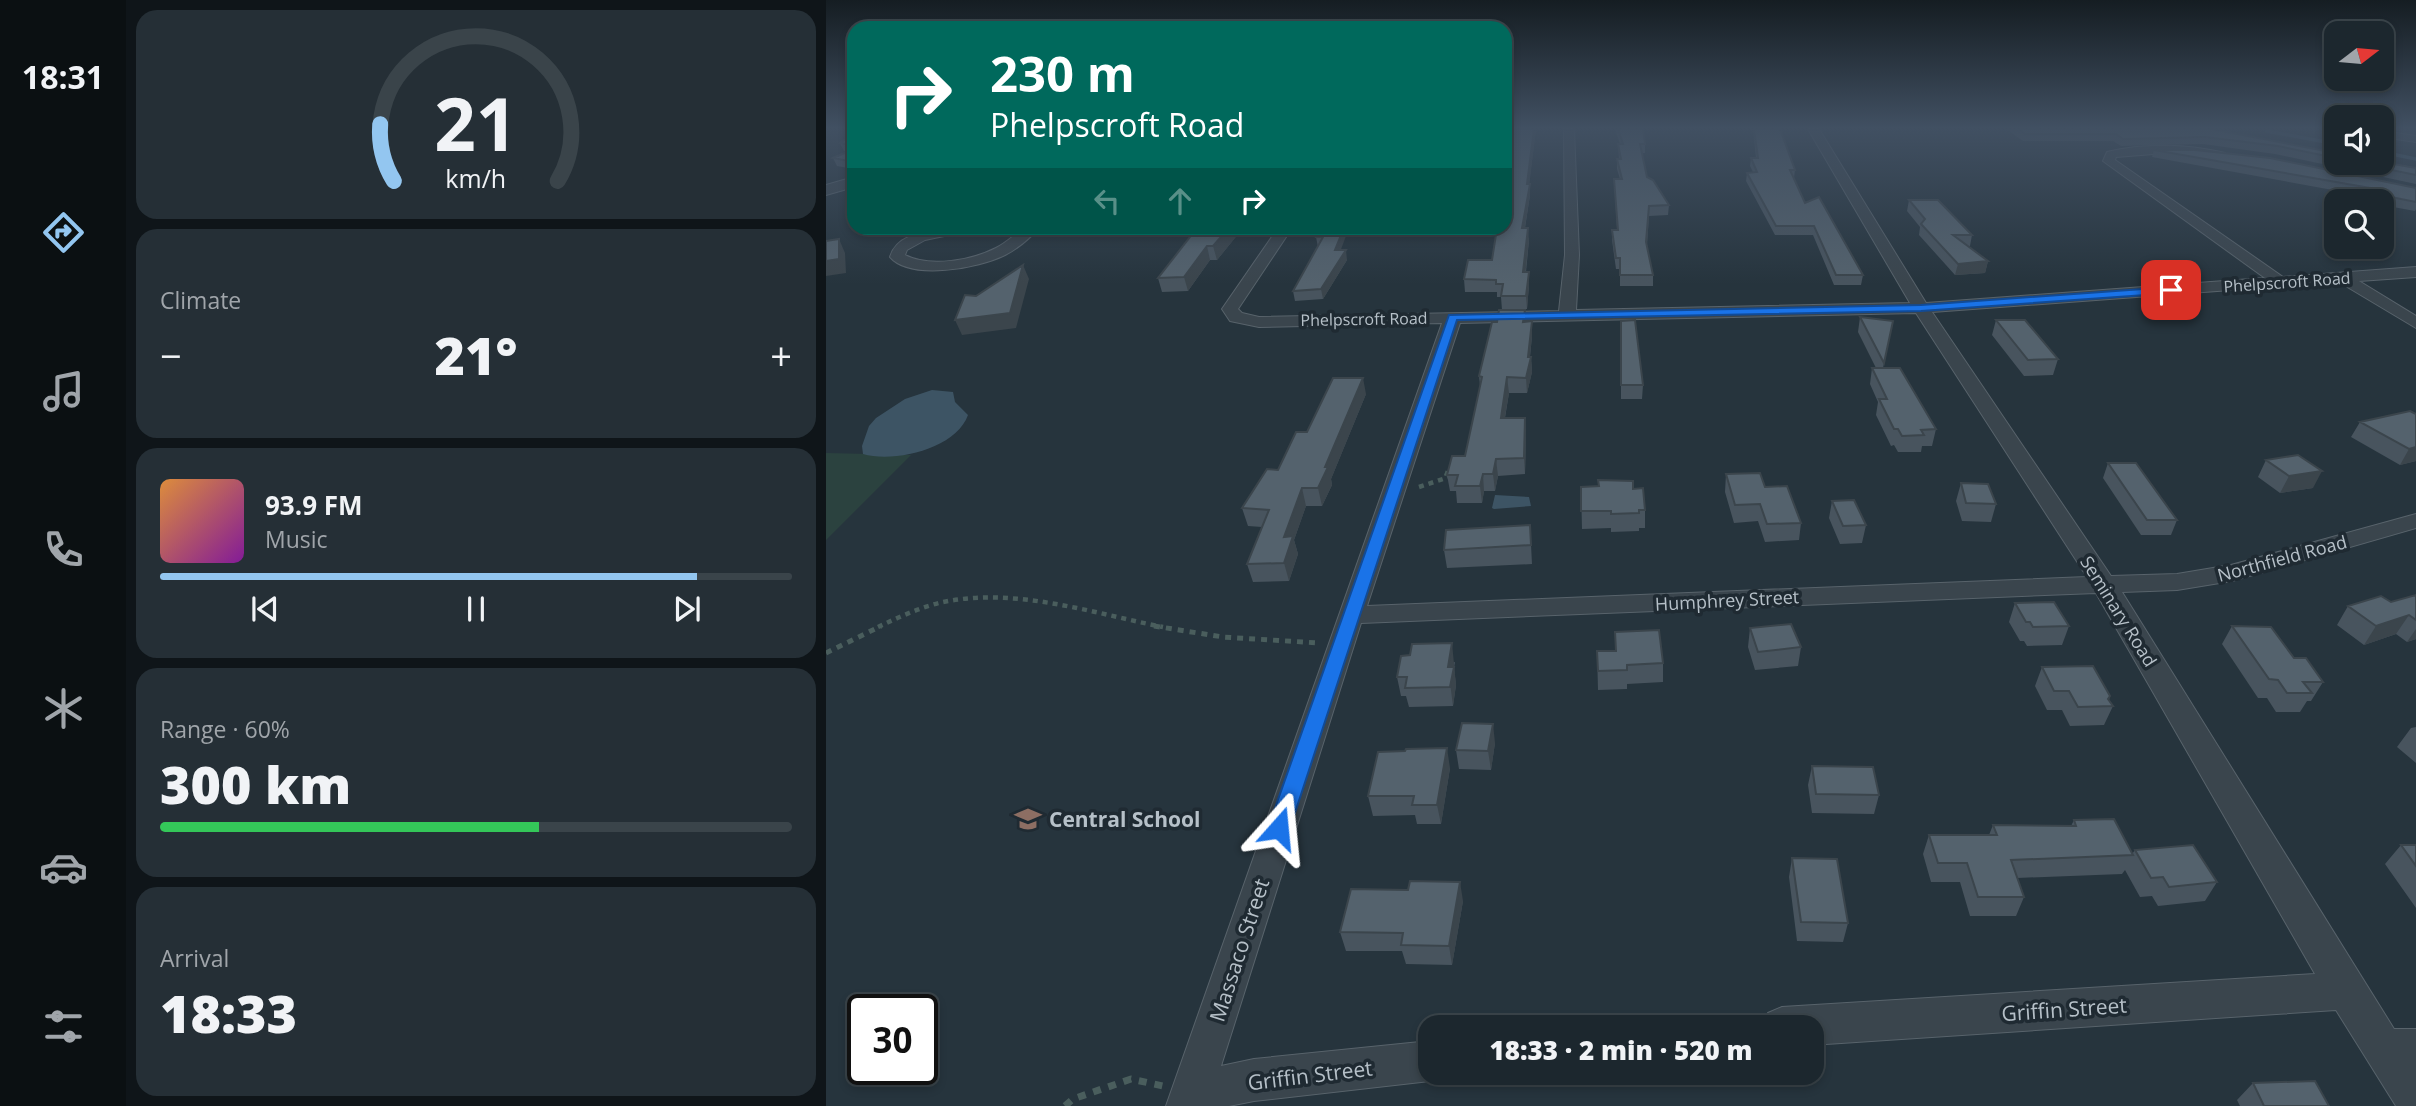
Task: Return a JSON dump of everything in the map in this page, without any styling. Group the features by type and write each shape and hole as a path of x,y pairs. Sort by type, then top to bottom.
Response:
{"street":[{"path":"1567,314 1572,255 1570,181"},
{"name":"Seminary Road","path":"1844,181 1921,308 2103,583 2346,990 2401,1050 2416,1099"},
{"path":"2137,181 2280,282"},
{"path":"826,190 847,184"},
{"path":"930,235 900,248 897,257 910,263 928,264 982,258 999,252 1022,235"},
{"name":"Phelpscroft Road","path":"1280,235 1230,309 1236,317 1259,322 1921,308 2416,272"},
{"path":"2343,278 2416,323"},
{"name":"Massaco Street","path":"1189,1099 1453,317"},
{"name":"Northfield Road","path":"2103,583 2177,582 2232,573 2416,522"},
{"name":"Humphrey Street","path":"1351,615 2103,583"},
{"name":"Griffin Street","path":"1824,1024 2346,990"},
{"name":"Griffin Street","path":"1189,1099 1254,1080 1418,1062"}],"path":[{"path":"1394,488 1426,487 1449,476 1448,468"},
{"path":"826,653 883,625 942,603 987,598 1076,606 1164,628 1241,641 1341,643"},
{"path":"1065,1106 1073,1099 1131,1079 1189,1099"}],"green space":[{"path":"826,453 911,455 826,540"}],"water":[{"path":"932,390 953,392 955,402 968,415 951,437 938,445 907,455 863,454 862,446 869,426 876,418 905,399"},
{"path":"1495,495 1529,497 1531,506 1494,509"}],"building":[{"path":"1512,181 1527,181 1527,184 1530,184 1522,228 1528,228 1523,272 1529,272 1526,296 1501,296 1503,284 1496,284 1496,280 1464,279 1468,260 1492,260 1496,235 1512,235"},
{"path":"1614,181 1653,181 1669,205 1649,206 1646,242 1653,275 1620,275 1620,258 1616,258 1612,230 1618,230"},
{"path":"1751,181 1795,181 1805,203 1819,197 1863,275 1836,275 1814,226 1776,226"},
{"path":"2328,181 2380,181 2416,188 2416,202 2394,198 2394,189 2376,189"},
{"path":"1909,200 1938,200 1972,235 1953,235 1988,261 1958,264 1921,224 1925,219"},
{"path":"1192,235 1223,235 1213,246 1207,246 1184,277 1158,278"},
{"path":"1341,235 1335,250 1346,250 1321,289 1293,291 1323,237 1316,237"},
{"path":"839,239 839,259 826,261 826,241"},
{"path":"1023,265 1010,313 955,320 965,295 976,296"},
{"path":"1499,310 1525,310 1523,322 1532,321 1528,357 1531,357 1526,378 1507,377 1501,418 1525,418 1524,458 1496,459 1493,474 1483,474 1480,486 1455,486 1458,475 1447,475 1452,456 1465,456 1482,377 1479,376 1492,322 1497,322"},
{"path":"1860,317 1893,321 1884,363"},
{"path":"1635,320 1643,385 1621,385 1621,321"},
{"path":"1996,320 2025,320 2058,359 2028,360"},
{"path":"1872,368 1900,368 1936,429 1921,430 1924,435 1902,436 1898,429 1894,429 1879,399 1887,399"},
{"path":"1333,378 1363,378 1318,488 1302,488 1284,537 1293,536 1284,563 1247,564 1269,510 1242,508 1267,469 1278,470 1296,432 1307,432"},
{"path":"2410,411 2416,414 2416,447 2409,449 2360,422"},
{"path":"2298,455 2322,471 2289,476 2266,460"},
{"path":"2108,463 2136,463 2177,520 2147,520"},
{"path":"1760,473 1765,487 1787,486 1801,523 1767,524 1760,504 1735,505 1726,474"},
{"path":"1598,480 1633,481 1633,489 1643,488 1645,510 1639,510 1639,513 1611,514 1611,511 1581,511 1581,487 1599,486"},
{"path":"1961,483 1988,484 1996,504 1966,503"},
{"path":"1854,500 1866,525 1843,526 1832,501"},
{"path":"1530,525 1531,545 1444,550 1446,530"},
{"path":"2416,595 2416,620 2409,615 2376,626 2348,606 2381,596 2391,602"},
{"path":"2054,602 2069,626 2033,627 2030,622 2026,622 2015,603"},
{"path":"1791,624 1801,647 1758,652 1750,628"},
{"path":"2232,626 2271,627 2294,658 2306,658 2323,682 2303,682 2312,693 2287,693 2278,680 2269,679"},
{"path":"1659,630 1663,663 1627,665 1627,670 1598,671 1597,651 1616,651 1615,632"},
{"path":"1452,643 1448,667 1454,667 1450,687 1405,688 1407,677 1397,677 1401,656 1410,655 1412,644"},
{"path":"2093,666 2113,706 2078,707 2069,691 2054,691 2042,667"},
{"path":"1462,723 1493,724 1488,751 1456,750"},
{"path":"1447,748 1437,805 1412,805 1414,796 1368,796 1378,752"},
{"path":"1812,766 1873,767 1879,795 1816,794"},
{"path":"2114,819 2133,855 2011,860 2024,897 1978,897 1967,863 1938,863 1929,835 1997,835 1993,825 2076,826 2074,820"},
{"path":"2193,845 2217,882 2169,887 2163,877 2151,878 2135,850"},
{"path":"2401,845 2416,845 2416,866"},
{"path":"1792,858 1837,859 1848,923 1801,922"},
{"path":"1410,881 1460,882 1449,946 1401,945 1403,933 1340,932 1351,889 1408,890"},
{"path":"2315,1081 2329,1106 2264,1106 2253,1083"}],"place":[{"name":"Central School","path":"1028,819"}],"route":[{"path":"1279,828 1453,317 1921,308 2171,290"}]}
